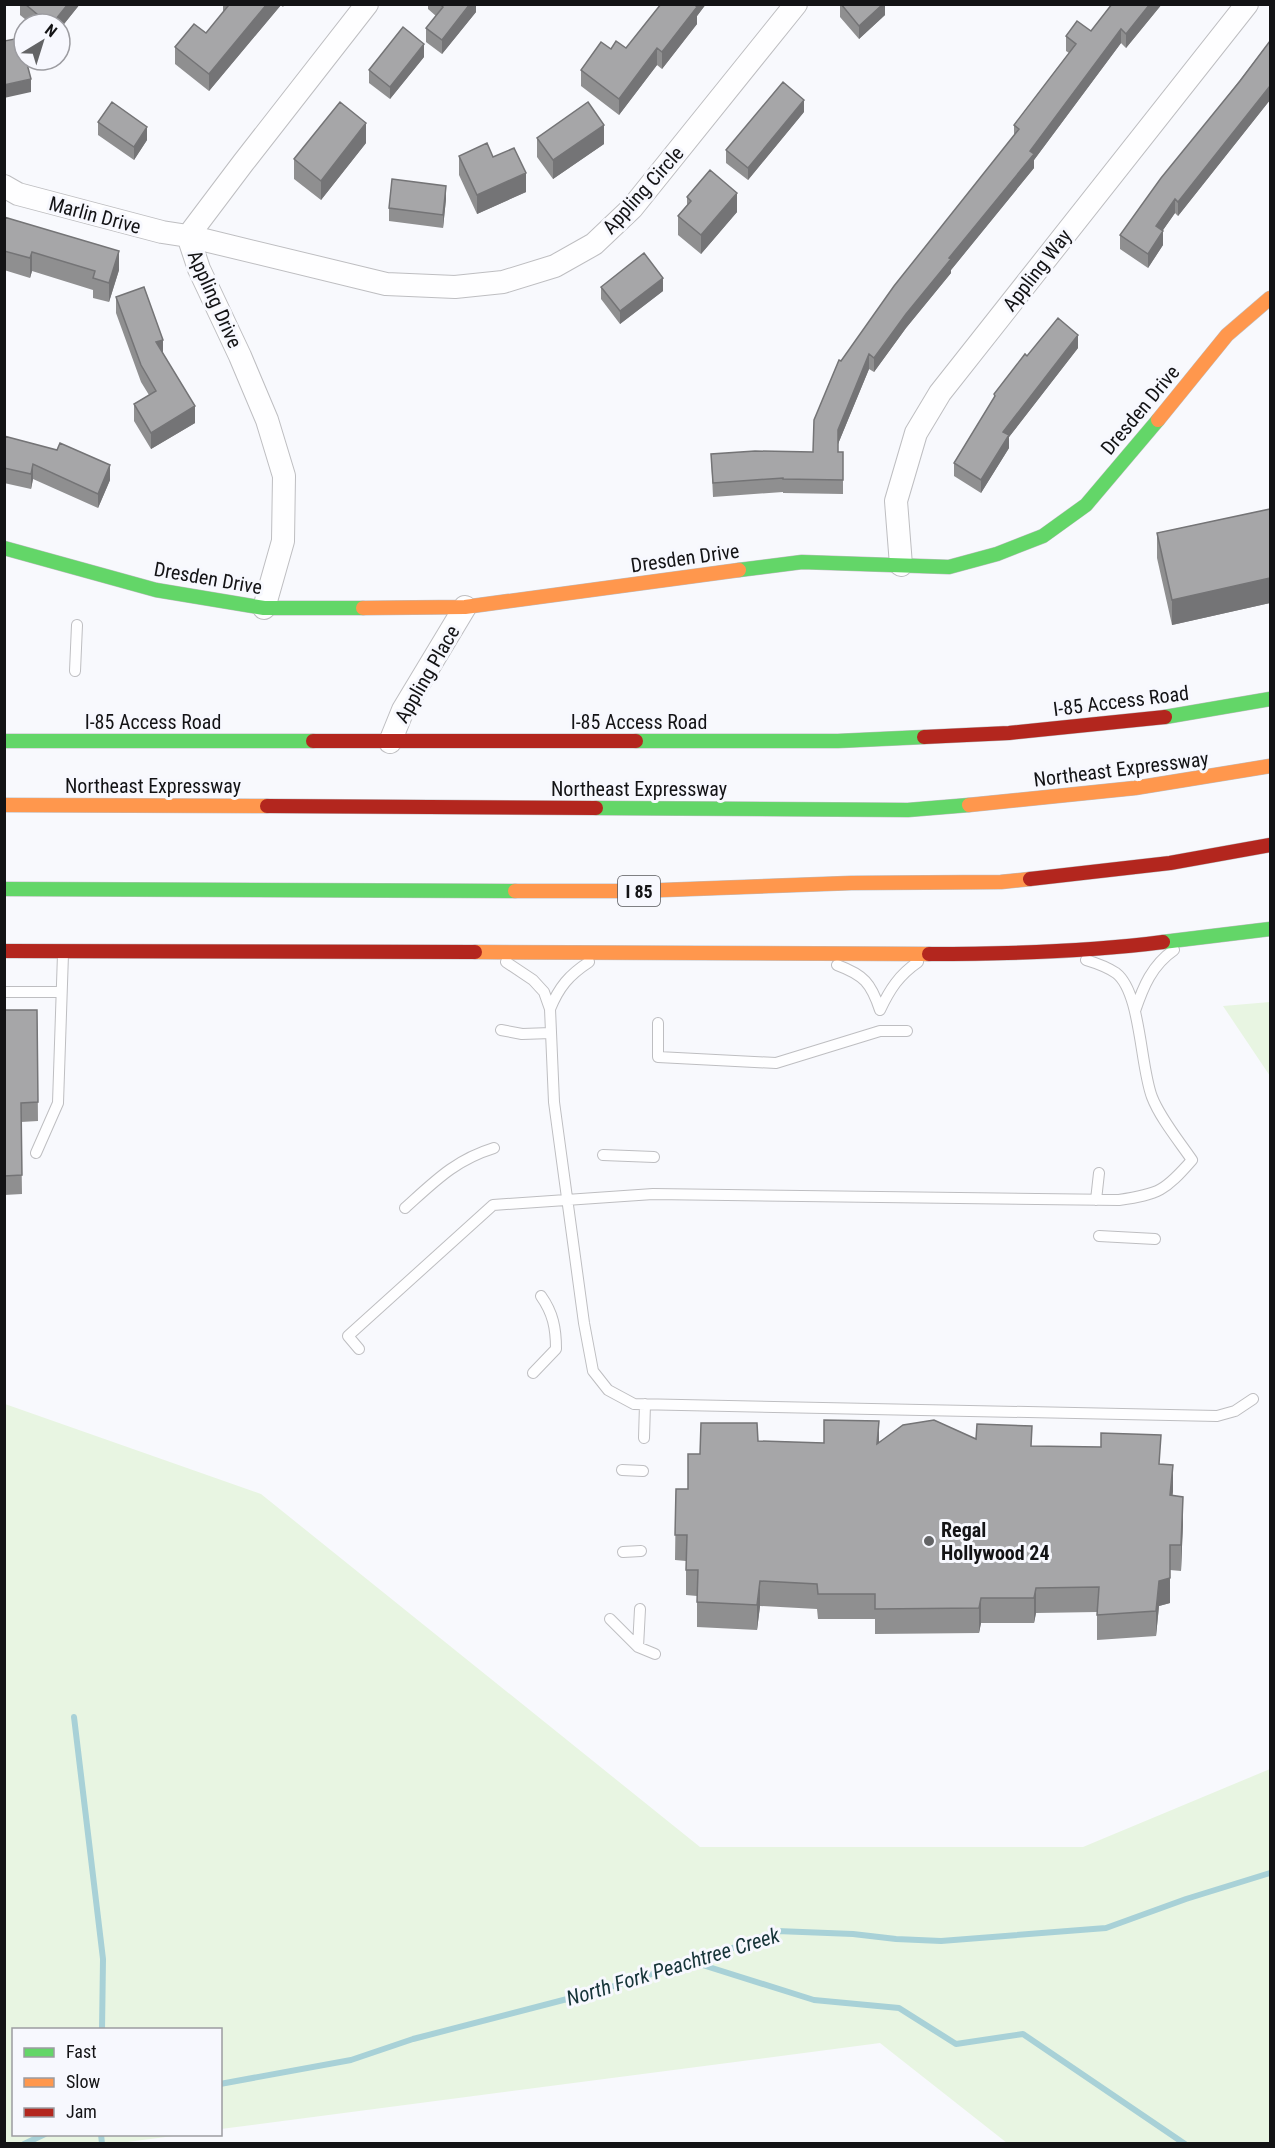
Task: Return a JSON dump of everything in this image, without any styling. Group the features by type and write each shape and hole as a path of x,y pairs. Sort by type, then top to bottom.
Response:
{"main road":[{"name":"Dresden Drive","path":"4,548 156,590 264,608 465,607 802,562 949,567 997,554 1043,536 1086,505 1189,383 1227,334 1270,298"},
{"name":"I-85 Access Road","path":"4,741 838,741 998,734 1158,717 1270,699"},
{"name":"Northeast Expressway","path":"4,805 908,810 1058,798 1216,777 1270,766"},
{"name":"I 85","path":"4,889 637,891 851,883 1001,882 1170,863 1270,845"},
{"path":"4,951 929,955 1127,947 1270,929"}],"street":[{"name":"Appling Drive","path":"264,608 283,541 284,476 267,420 199,269 188,236 366,4"},
{"name":"Appling Circle","path":"188,236 386,284 455,287 503,282 555,266 594,244 632,208 796,4"},
{"name":"Appling Way","path":"901,565 896,501 916,433 940,393 1247,4"},
{"name":"Marlin Drive","path":"4,186 29,197 162,232 188,236"},
{"name":"Appling Place","path":"390,742 403,710 465,607"}],"lane":[{"path":"75,671 77,625"},
{"path":"1135,1012 1142,989 1157,964 1167,954 1190,939"},
{"path":"36,1153 58,1103 63,951"},
{"path":"359,1349 348,1336 493,1205 653,1194 1096,1200 1119,1200 1151,1195 1172,1182 1192,1160 1152,1098 1142,1061 1135,1012 1126,985 1117,974 1103,966 1057,951"},
{"path":"484,952 509,963 533,980 544,992 550,1009 554,1102 584,1323 593,1371 608,1390 634,1404 1217,1416 1235,1411 1253,1399"},
{"path":"550,1009 558,990 573,973 607,953"},
{"path":"804,955 852,971 864,979 873,989 880,1010 895,981 905,971 929,955"},
{"path":"4,992 61,992"},
{"path":"658,1023 658,1057 771,1063 880,1031 907,1031"},
{"path":"501,1030 522,1034 551,1034"},
{"path":"405,1208 445,1172 473,1154 494,1148"},
{"path":"603,1155 654,1157"},
{"path":"1096,1200 1099,1173"},
{"path":"1099,1236 1155,1239"},
{"path":"533,1373 556,1349 556,1331 550,1309 541,1296"},
{"path":"644,1438 645,1404"},
{"path":"622,1470 643,1471"},
{"path":"623,1552 641,1551"},
{"path":"638,1647 639,1609"},
{"path":"610,1618 638,1647 655,1654"}],"green space":[{"path":"1270,1002 1270,1076 1223,1006"},
{"path":"5,1404 261,1494 700,1847 1083,1847 1270,1769 1270,2143 1007,2143 880,2043 222,2129 222,2028 12,2028 12,2136 173,2136 112,2144 5,2143"}],"building":[{"path":"25,4 68,4 62,12 35,12"},
{"path":"226,4 267,4 209,74 175,47 194,24 206,33 228,6"},
{"path":"440,4 470,4 442,40 426,28 443,7"},
{"path":"661,4 694,4 697,7 662,52 657,48 619,99 581,70 601,42 611,49 616,41 626,48"},
{"path":"841,4 883,4 859,26"},
{"path":"1112,4 1150,4 1126,34 1121,29 1030,151 1034,154 949,258 951,259 874,358 869,354 838,430 838,452 843,452 843,480 783,478 713,483 711,454 755,451 813,452 814,420 839,360 841,361 894,286 1019,129 1014,125 1076,44 1066,36 1077,21 1091,31"},
{"path":"403,27 424,44 390,87 369,70"},
{"path":"12,40 12,72 29,72 31,79 4,85 4,41"},
{"path":"1270,41 1270,86 1178,202 1175,199 1156,226 1163,231 1148,254 1120,235 1161,178"},
{"path":"783,82 804,100 748,168 726,150"},
{"path":"112,102 147,127 134,147 98,122"},
{"path":"340,102 366,123 321,181 294,159"},
{"path":"588,102 604,125 553,160 537,138"},
{"path":"487,143 493,157 514,148 526,173 477,195 459,156"},
{"path":"710,170 737,193 701,235 678,216 691,201 687,197"},
{"path":"392,179 446,186 443,215 389,208"},
{"path":"4,217 119,251 109,283 93,278 95,271 32,252 30,258 4,251"},
{"path":"644,253 663,278 620,311 601,287"},
{"path":"144,287 163,340 156,342 195,406 151,433 134,404 156,391 141,365 116,297"},
{"path":"1058,318 1078,335 1003,432 1009,435 981,480 954,463 995,396 994,394 1025,354 1027,356"},
{"path":"4,436 57,450 60,443 110,465 98,494 33,464 31,474 4,468"},
{"path":"1270,509 1270,578 1172,600 1157,533"},
{"path":"4,1010 37,1010 38,1102 21,1103 22,1175 4,1176"},
{"name":"Regal Hollywood 24","path":"824,1420 879,1421 877,1444 903,1425 934,1420 976,1439 977,1424 1032,1426 1031,1446 1101,1447 1101,1433 1161,1435 1159,1464 1173,1465 1170,1495 1183,1497 1181,1545 1170,1545 1170,1578 1159,1581 1156,1611 1097,1615 1099,1587 1036,1588 1034,1598 981,1598 979,1608 875,1609 875,1594 818,1594 817,1584 760,1581 757,1605 697,1602 698,1570 686,1570 687,1535 675,1535 676,1489 688,1489 688,1454 700,1454 701,1423 757,1423 758,1441 824,1443"}],"waterway":[{"path":"74,1717 103,1959 102,2028"},
{"name":"North Fork Peachtree Creek","path":"222,2084 351,2060 413,2039 598,1991 722,1952 777,1931 941,1941 1106,1928 1186,1899 1270,1873"},
{"path":"693,1962 814,2000 899,2008 956,2044 1023,2034 1185,2144"},
{"name":"North Fork Peachtree Creek","path":"24,2144 41,2136"},
{"path":"101,2136 102,2144"}],"traffic: fast":[{"path":"739,570 802,562 949,567 997,554 1043,536 1086,505 1158,420"},
{"path":"4,548 156,590 264,608 363,608"},
{"path":"1165,717 1270,699"},
{"path":"636,741 838,741 924,737"},
{"path":"4,741 313,741"},
{"path":"596,808 908,810 969,805"},
{"path":"4,889 515,891"},
{"path":"1163,942 1270,929"}],"traffic: slow":[{"path":"1158,420 1227,335 1270,298"},
{"path":"363,608 465,607 739,570"},
{"path":"969,805 1135,788 1270,766"},
{"path":"4,805 267,806"},
{"path":"515,891 637,891 851,883 1001,882 1030,879"},
{"path":"475,952 929,954"}],"traffic: jam":[{"path":"924,737 1009,733 1165,717"},
{"path":"313,741 636,741"},
{"path":"267,806 596,808"},
{"path":"1030,879 1170,863 1270,845"},
{"path":"929,954 1046,952 1163,942"},
{"path":"4,951 475,952"}],"place":[{"name":"Regal Hollywood 24","path":"929,1541"}]}
